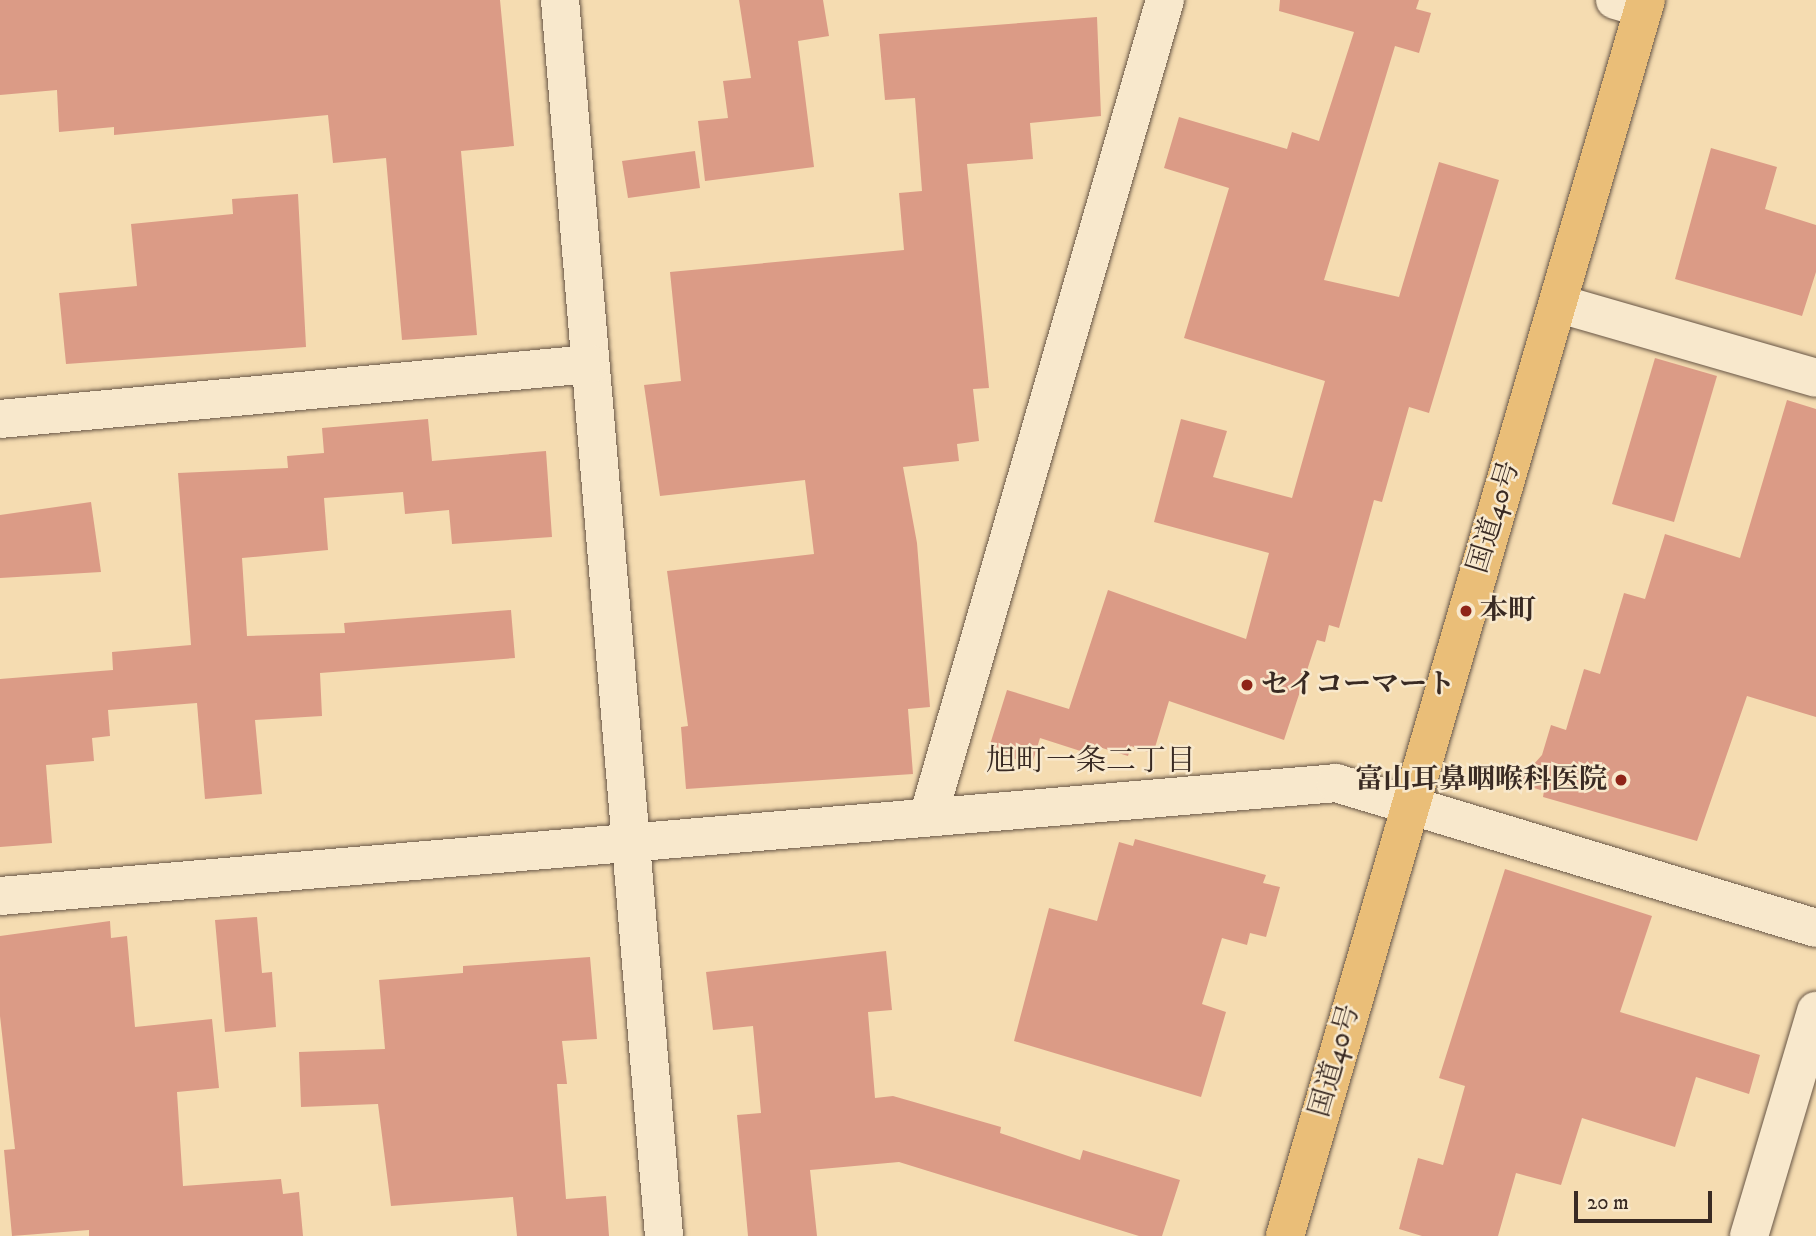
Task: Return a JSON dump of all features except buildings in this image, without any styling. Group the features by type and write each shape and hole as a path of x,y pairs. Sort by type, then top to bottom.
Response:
{"highway":[{"name":"国道40号","path":"1285,1236 1560,304 1635,3"}],"street":[{"path":"560,0 664,1236"},
{"path":"929,814 1165,0"},
{"path":"1560,304 1816,378"},
{"path":"0,419 590,364"},
{"path":"0,896 929,814 1336,783 1816,928"},
{"path":"1749,1236 1816,1011"}],"place":[{"name":"本町","path":"1466,611"},
{"name":"セイコーマート","path":"1247,685"},
{"name":"富山耳鼻咽喉科医院","path":"1621,780"}],"district":[{"name":"旭町一条二丁目","path":"1091,762"}]}
